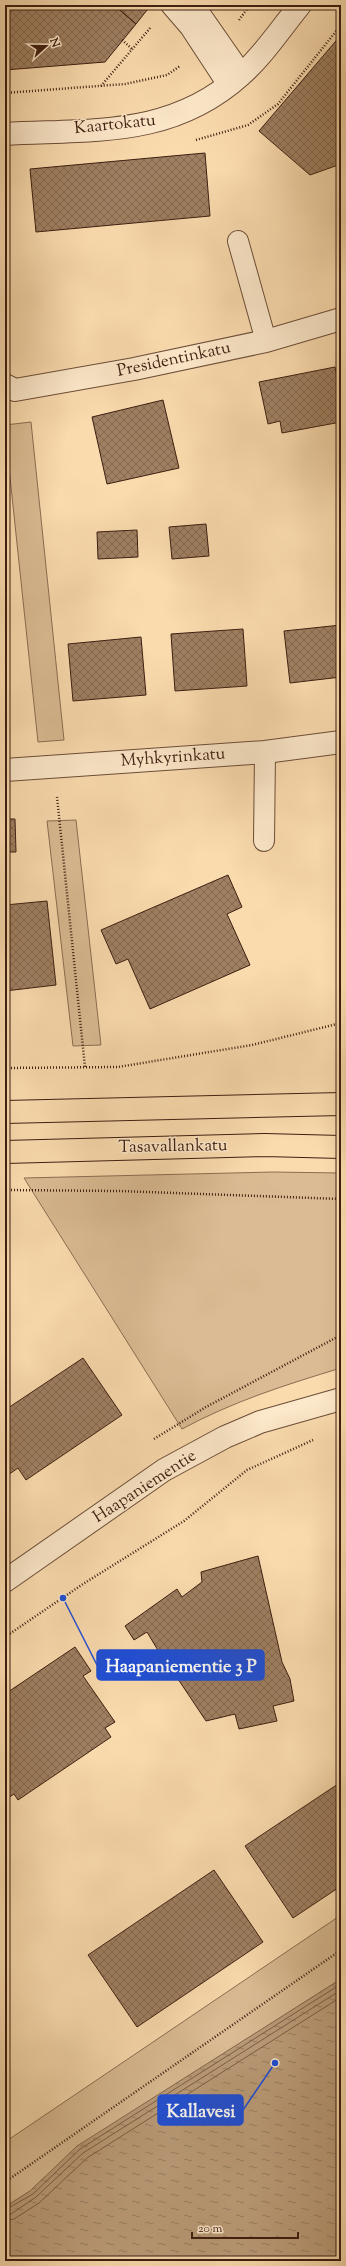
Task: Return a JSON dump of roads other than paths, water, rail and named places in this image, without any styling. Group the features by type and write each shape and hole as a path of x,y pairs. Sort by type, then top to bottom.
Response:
{"main road":[{"path":"5,1112 341,1104"},
{"name":"Tasavallankatu","path":"5,1152 264,1145 341,1147"}],"street":[{"name":"Kaartokatu","path":"5,134 144,125 184,113 235,80 300,5"},
{"name":"Presidentinkatu","path":"5,386 15,390 134,369 266,341 341,319"},
{"name":"Myhkyrinkatu","path":"5,770 265,752 341,742"},
{"name":"Haapaniementie","path":"5,1581 164,1470 225,1437 260,1422 341,1399"}],"lane":[{"path":"171,5 190,27 212,45"},
{"path":"194,5 212,45 235,80"},
{"path":"238,241 266,341"},
{"path":"264,841 265,752"}],"water":[{"path":"341,1979 341,2261 5,2261 5,2207 30,2191 77,2146"}],"place":[{"name":"Haapaniementie 3 P","path":"63,1598"},
{"name":"Kallavesi","path":"275,2063"}]}
